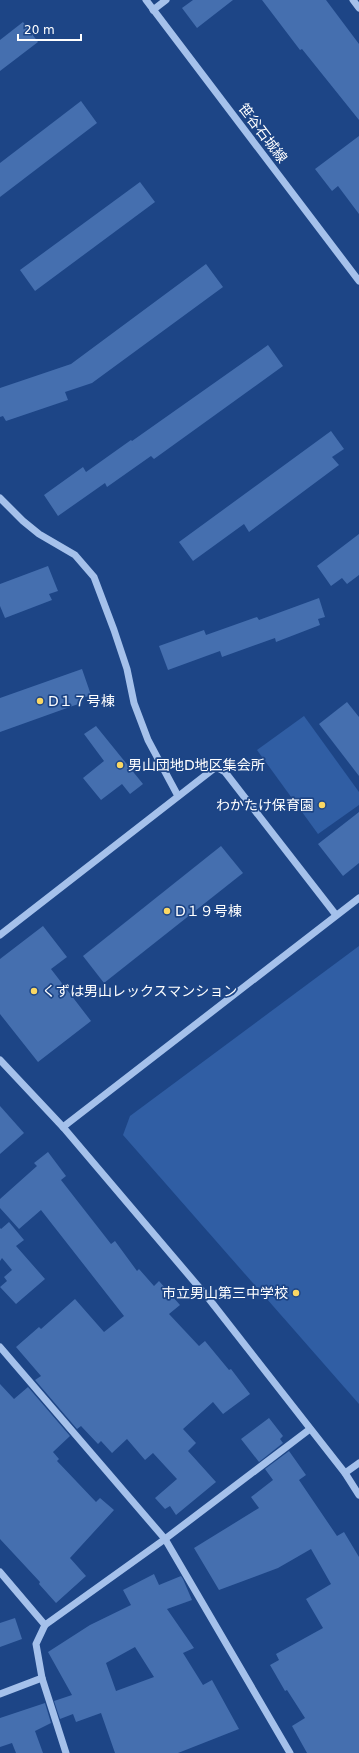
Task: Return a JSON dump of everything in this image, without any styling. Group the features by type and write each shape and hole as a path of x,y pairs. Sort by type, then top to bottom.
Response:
{"street":[{"name":"笹谷石城線","path":"146,0 359,281"},
{"path":"153,10 166,0"},
{"path":"353,0 359,8"},
{"path":"0,498 23,521 39,534 75,555 94,577 127,669 134,703 148,740 178,796"},
{"path":"0,935 216,767 225,772 336,915"},
{"path":"63,1127 359,898"},
{"path":"0,1060 63,1127 209,1299 345,1473 359,1495"},
{"path":"0,1347 165,1539 290,1753"},
{"path":"66,1753 42,1678 36,1644 45,1625 165,1539 310,1429"},
{"path":"345,1473 359,1463"},
{"path":"0,1572 45,1625"},
{"path":"0,1694 42,1678"}],"shaded area":[{"path":"304,716 359,792 359,805 318,834 257,750"},
{"name":"市立男山第三中学校","path":"359,946 359,1404 123,1135 130,1116"}],"building":[{"path":"193,0 233,0 197,28 182,8"},
{"path":"262,0 326,0 359,44 359,120 302,49 300,50"},
{"path":"23,22 38,42 0,71 0,40"},
{"path":"81,101 97,123 0,197 0,163"},
{"path":"359,136 359,214 338,186 332,191 315,169"},
{"path":"140,182 155,202 35,291 20,270"},
{"path":"206,264 223,287 92,383 65,392 68,400 6,421 3,416 0,417 0,388 71,364"},
{"path":"268,345 283,366 154,459 151,456 107,487 105,483 58,516 44,495 83,467 86,472"},
{"path":"331,431 344,449 332,457 339,465 249,532 244,524 193,561 179,542"},
{"path":"359,534 359,575 347,584 342,578 331,586 317,566"},
{"path":"48,566 58,591 49,594 52,600 5,618 0,606 0,584"},
{"path":"319,598 325,617 318,619 320,625 276,642 275,638 222,657 220,651 168,670 159,646 204,630 206,635 257,617 259,620"},
{"name":"D１７号棟","path":"82,669 91,695 80,699 81,703 0,732 0,698"},
{"path":"347,702 359,717 359,776 319,724"},
{"path":"96,726 143,784 130,794 122,784 101,800 83,778 104,761 84,734"},
{"path":"359,812 359,863 343,876 318,844"},
{"name":"D１９号棟","path":"221,846 243,873 104,983 83,956"},
{"name":"くずは男山レックスマンション","path":"43,926 67,957 51,969 91,1021 38,1062 0,1014 0,959"},
{"path":"0,1106 24,1133 0,1154"},
{"path":"48,1152 66,1176 61,1180 111,1244 115,1241 137,1271 139,1269 154,1286 159,1281 180,1305 169,1314 199,1346 205,1341 229,1370 231,1369 250,1394 223,1414 213,1402 183,1429 196,1443 188,1451 216,1482 176,1515 170,1506 165,1509 155,1498 177,1479 153,1453 145,1460 127,1439 112,1453 101,1441 98,1444 81,1426 77,1429 35,1380 41,1376 16,1347 39,1327 41,1329 75,1299 104,1332 124,1316 41,1210 19,1229 0,1208 0,1199 37,1166 34,1163"},
{"path":"9,1222 24,1240 16,1246 45,1279 16,1304 0,1287 7,1281 4,1277 12,1270 2,1258 0,1261 0,1228 1,1229"},
{"path":"0,1384 14,1399 28,1387 70,1436 53,1452 59,1459 57,1461 96,1502 100,1498 114,1510 70,1558 86,1576 56,1603 39,1584 40,1582 0,1539"},
{"path":"269,1418 283,1436 280,1439 283,1443 259,1462 241,1439"},
{"path":"289,1451 306,1475 299,1480 337,1536 344,1532 359,1557 359,1753 307,1753 292,1726 305,1718 287,1690 285,1691 270,1665 279,1660 276,1654 323,1628 306,1599 331,1584 311,1549 278,1568 219,1590 194,1548 259,1508 251,1497 273,1480 265,1469"},
{"path":"154,1574 159,1585 181,1576 192,1600 167,1609 194,1648 183,1653 203,1685 212,1680 239,1729 178,1753 115,1753 101,1713 76,1722 73,1714 60,1719 54,1701 72,1695 48,1652 90,1625 131,1605 123,1590","holes":["135,1647 154,1677 116,1691 106,1663"]},
{"path":"15,1618 22,1639 0,1647 0,1623"},
{"path":"45,1703 51,1723 35,1731 43,1753 16,1753 12,1743 0,1747 0,1718"}],"place":[{"name":"D１７号棟","path":"40,701"},
{"name":"男山団地D地区集会所","path":"120,765"},
{"name":"わかたけ保育園","path":"322,805"},
{"name":"D１９号棟","path":"167,911"},
{"name":"くずは男山レックスマンション","path":"34,991"},
{"name":"市立男山第三中学校","path":"296,1293"}]}
